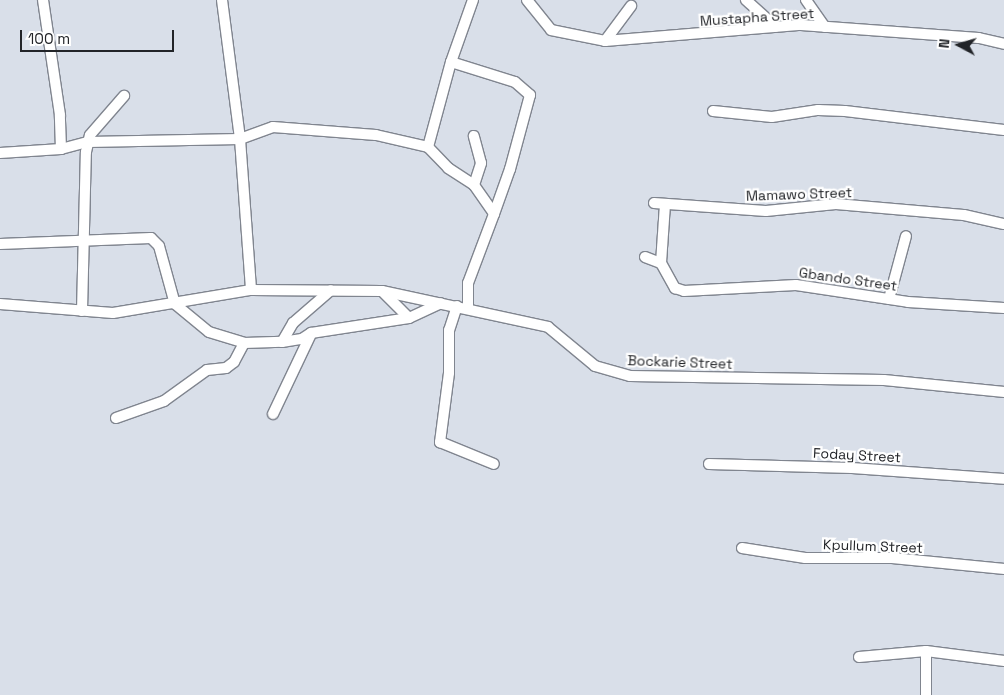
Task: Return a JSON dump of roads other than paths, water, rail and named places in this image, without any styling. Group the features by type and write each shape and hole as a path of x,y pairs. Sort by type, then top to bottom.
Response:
{"street":[{"path":"43,0 60,115 61,150"},
{"path":"222,0 240,139 251,290"},
{"path":"428,147 451,62 473,0"},
{"name":"Mustapha Street","path":"527,0 551,30 605,41 776,27 825,27 979,38 1004,44"},
{"path":"746,0 776,27"},
{"path":"806,0 825,27"},
{"path":"605,41 631,6"},
{"path":"451,62 515,82 530,95 510,169 468,283 468,308"},
{"path":"82,310 88,142 117,100 124,96"},
{"path":"713,111 772,117 818,110 845,111 1004,130"},
{"path":"0,153 61,150 88,142 240,139 273,127 376,134 428,147 448,168 474,185 494,214"},
{"path":"474,136 481,163 474,185"},
{"name":"Mamawo Street","path":"654,203 766,211 836,204 964,215 1004,224"},
{"path":"645,257 661,263 665,204"},
{"path":"889,299 906,236"},
{"path":"0,244 152,238 159,246 175,304 209,332 244,343 282,342 302,339 311,334 409,318 441,303"},
{"name":"Gbando Street","path":"661,263 675,288 684,291 796,285 889,299 1004,308"},
{"name":"Bockarie Street","path":"0,304 113,313 251,290 382,291 468,308 548,327 595,366 630,376 884,380 1004,392"},
{"path":"282,342 293,323 331,290"},
{"path":"382,291 409,318"},
{"path":"457,306 449,330 449,373 440,442 494,464"},
{"path":"273,414 311,334"},
{"path":"116,418 164,401 207,370 226,368 234,362 244,343"},
{"name":"Foday Street","path":"708,464 852,468 1004,479"},
{"name":"Kpullum Street","path":"742,548 805,558 892,558 1004,569"},
{"path":"860,657 926,651 1004,661"},
{"path":"926,651 926,695"}]}
